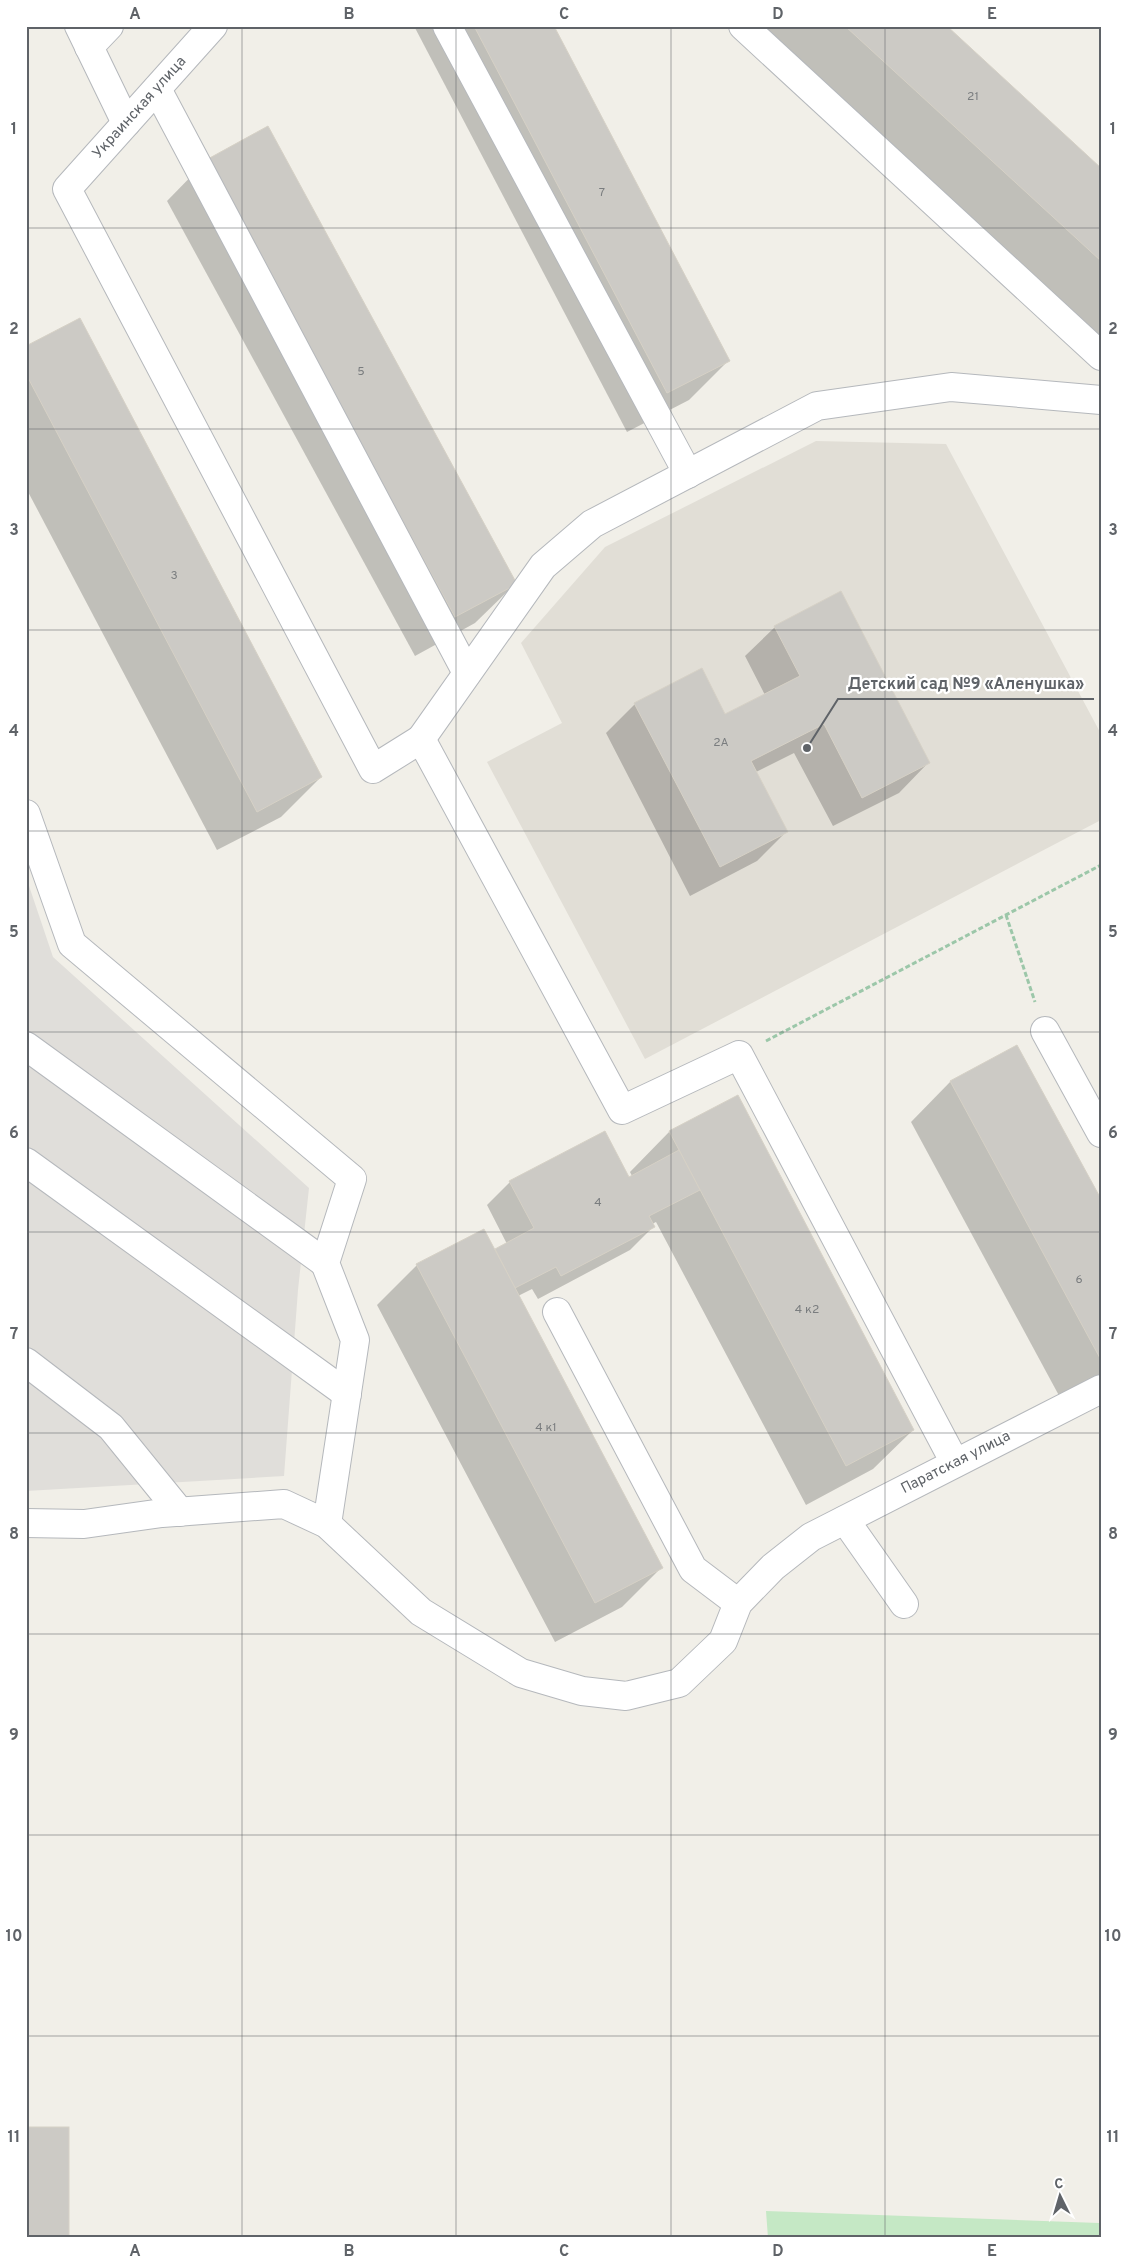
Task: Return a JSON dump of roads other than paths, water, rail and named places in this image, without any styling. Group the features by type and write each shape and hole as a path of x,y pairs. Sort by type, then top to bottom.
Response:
{"street":[{"path":"109,26 84,37 126,123"},
{"name":"Украинская улица","path":"213,26 67,189 373,769 421,738"},
{"path":"447,26 688,474"},
{"path":"743,26 1101,356"},
{"path":"157,89 467,673"},
{"path":"955,1463 739,1055 622,1110 421,738 543,566 592,524 817,406 951,387 1101,400"},
{"path":"26,814 72,944 352,1179 325,1263"},
{"path":"1045,1030 1101,1133"},
{"path":"26,1046 325,1263 355,1340 327,1524"},
{"path":"26,1162 347,1394"},
{"path":"26,1523 84,1524 180,1512 284,1504 327,1524 421,1612 521,1673 582,1691 626,1696 679,1683 722,1641 738,1603 693,1569 557,1312"},
{"path":"26,1362 110,1428 180,1512"},
{"name":"Паратская улица","path":"738,1603 773,1566 811,1537 1101,1389"},
{"path":"844,1520 904,1604"}],"place":[{"name":"Детский сад №9 «Аленушка»","path":"807,748"}]}
